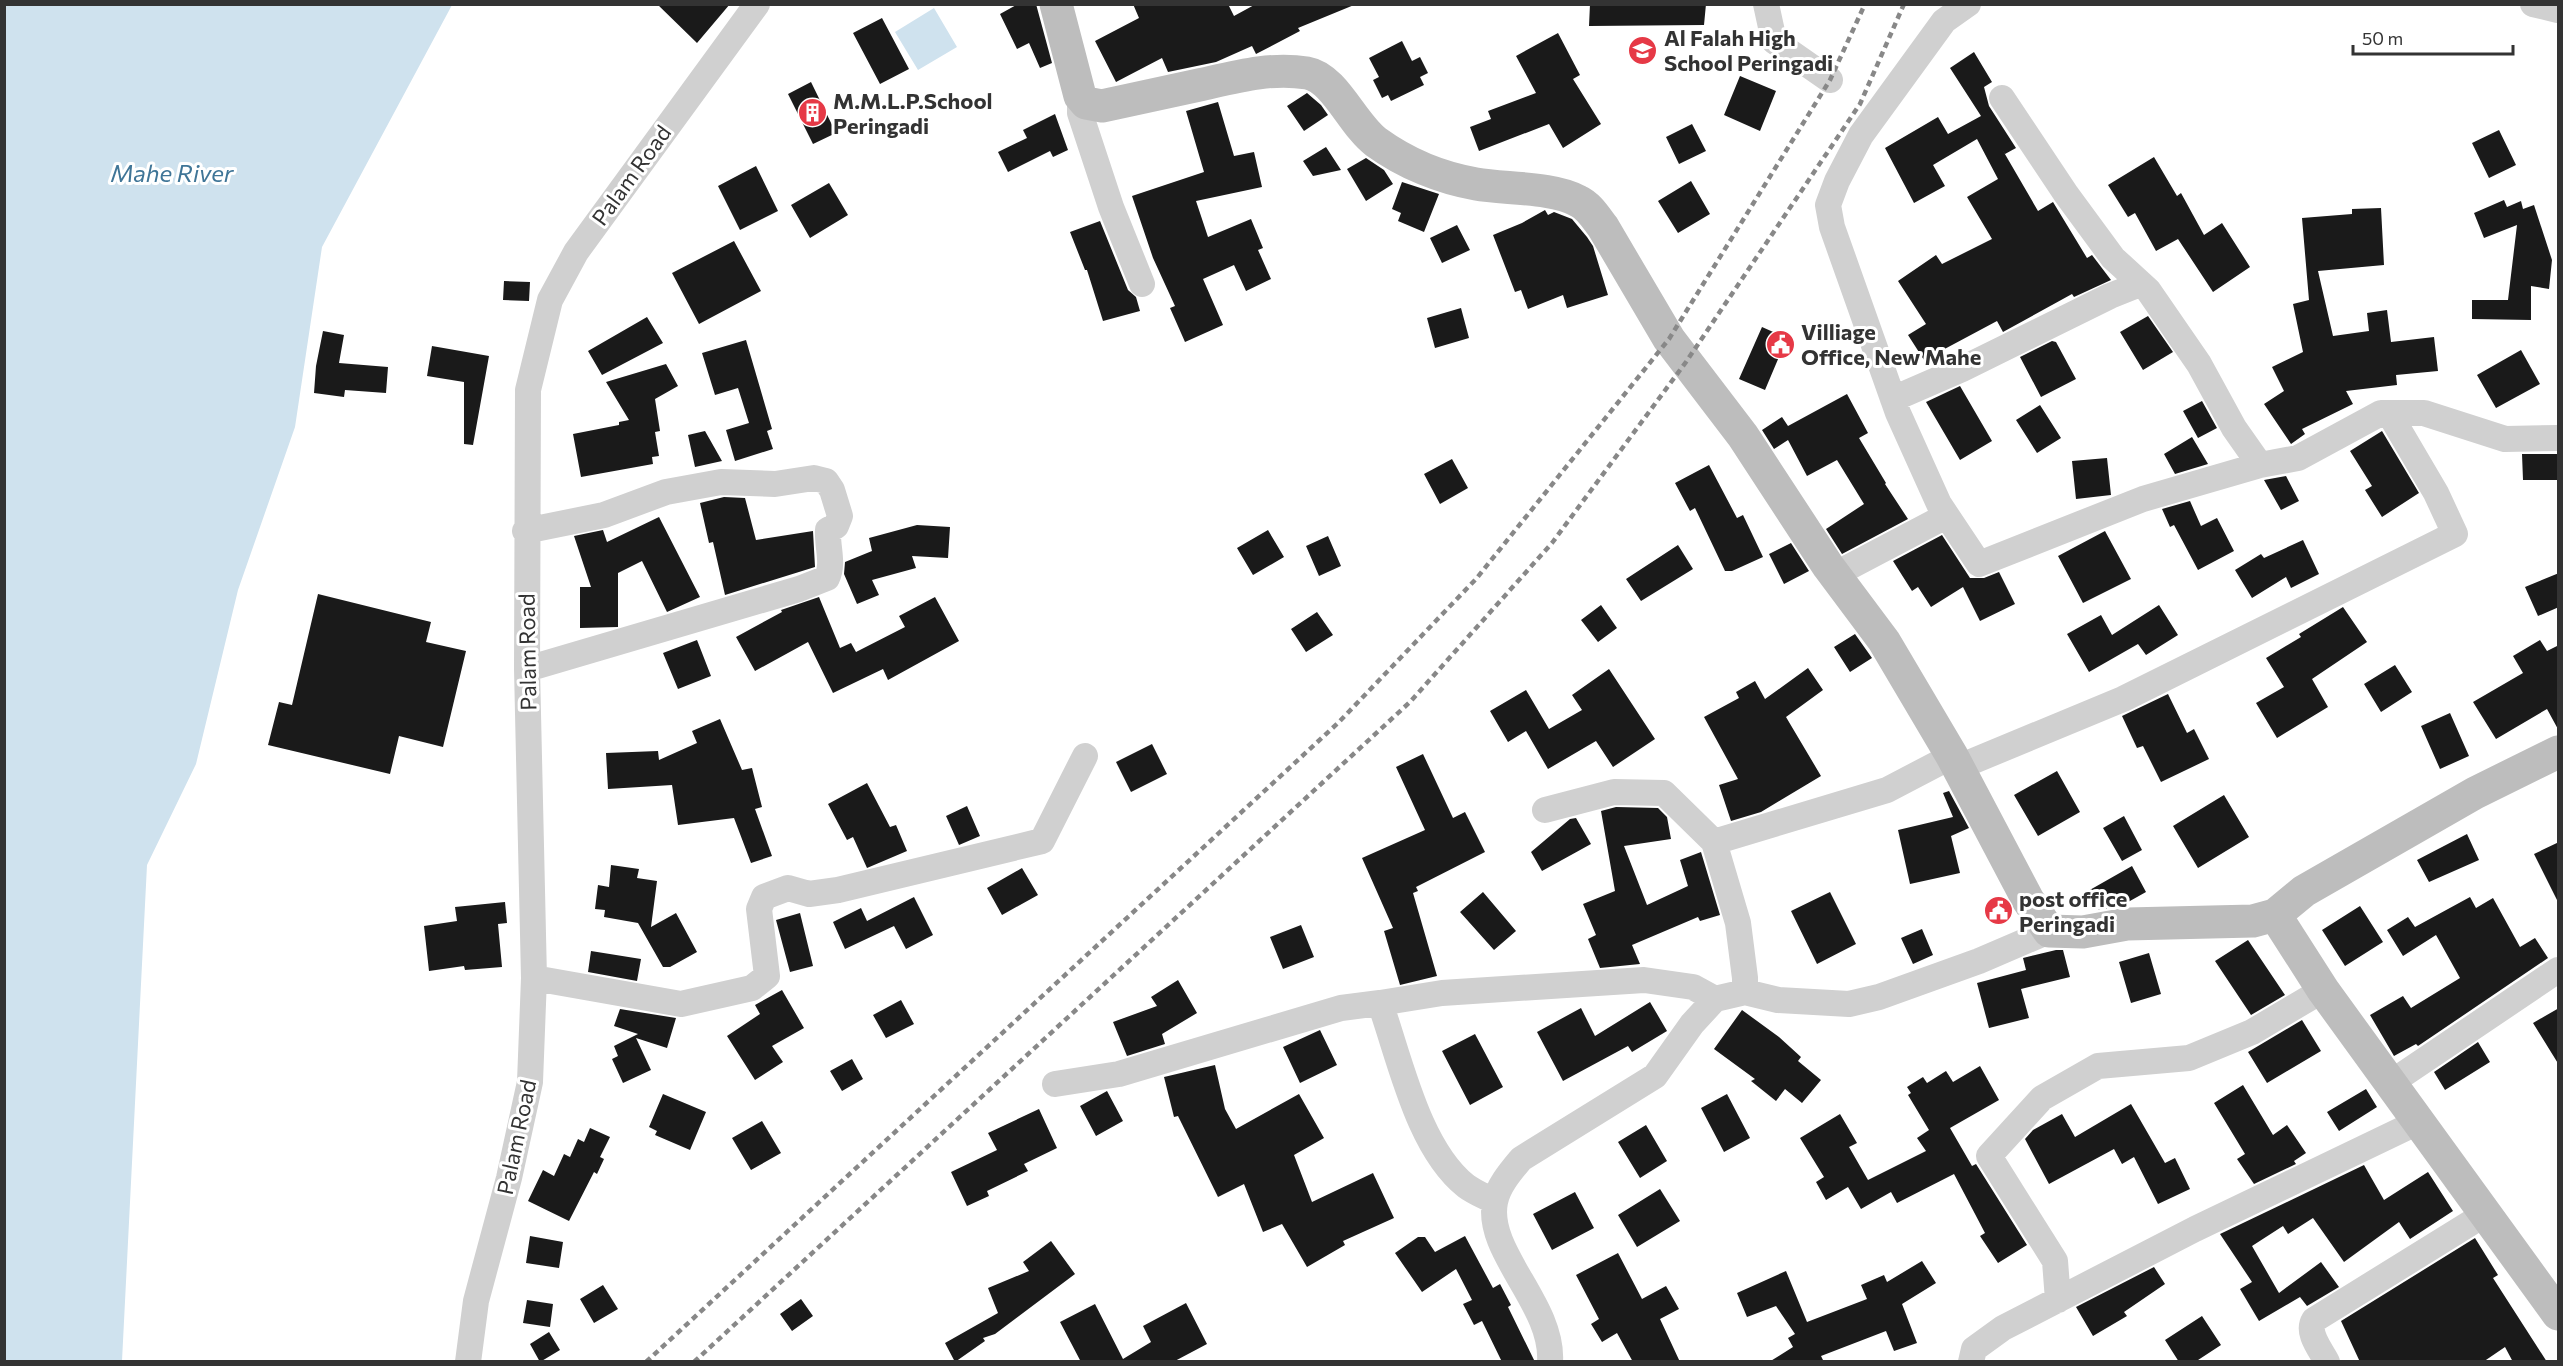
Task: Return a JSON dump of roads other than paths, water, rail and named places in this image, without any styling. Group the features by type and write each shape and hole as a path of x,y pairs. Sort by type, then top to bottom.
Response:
{"main road":[{"path":"1056,4 1080,96 1086,103 1102,106 1258,72 1289,71 1310,74 1326,82 1359,125 1376,142 1433,173 1474,184 1557,194 1578,201 1603,227 1669,339 1743,436 1834,575 1884,641 1955,762 2028,900 2049,931 2083,932 2127,924 2253,921 2275,915 2304,891 2475,793 2559,752"},
{"path":"2275,915 2323,990 2559,1314"}],"street":[{"name":"Palam Road","path":"468,1362 476,1301 509,1178 530,1082 534,978 525,531 528,390 550,300 576,252 757,4"},
{"path":"1766,4 1774,41 1830,80"},
{"path":"1968,4 1944,21 1861,135 1837,181 1828,205 1832,228 1893,399 1946,516 1979,564 2143,499 2260,465 2298,459 2381,413 2424,413 2505,439 2559,438"},
{"path":"2533,4 2559,10"},
{"path":"1080,96 1080,113 1111,207 1142,284"},
{"path":"2002,98 2066,194 2113,258 2148,290 2199,363 2234,428 2260,465"},
{"path":"1893,399 1962,369 2110,296 2140,284"},
{"path":"1714,842 1887,790 2123,699 2455,534 2436,493 2389,413"},
{"path":"525,531 604,515 666,492 721,482 775,484 814,478 826,481 832,490 840,516 836,526 828,530 827,548 832,567 828,578 800,589 527,669"},
{"path":"1834,575 1946,516"},
{"path":"534,978 681,1004 752,988 767,976 759,909 764,897 788,888 809,894 838,890 1042,841 1085,756"},
{"path":"1545,810 1614,792 1664,793 1714,842 1738,923 1745,992"},
{"path":"1550,1362 1547,1334 1532,1297 1495,1227 1495,1202 1505,1179 1521,1159 1655,1076 1692,1024 1715,999 1745,992 1778,1000 1850,1004 1879,997 1979,962 2049,931"},
{"path":"2392,1082 2559,970"},
{"path":"1055,1084 1119,1074 1341,1008 1442,993 1644,980 1693,987 1715,999"},
{"path":"2058,1300 2055,1262 1989,1156 2042,1098 2098,1066 2189,1058 2252,1032 2323,990"},
{"path":"1380,1003 1411,1097 1436,1152 1466,1186 1495,1202"},
{"path":"1971,1362 1974,1349 2003,1328 2195,1229 2418,1122"},
{"path":"2327,1362 2312,1331 2311,1325 2314,1320 2485,1214"}],"water":[{"name":"Mahe River","path":"5,4 452,5 322,247 295,427 238,590 196,764 147,865 122,1361 5,1361"},
{"path":"934,8 957,47 918,70 895,32"}],"railway":[{"path":"646,1362 1338,723 1476,579 1669,339 1830,80 1865,4"},
{"path":"694,1362 1410,702 1552,543 1686,362 1860,104 1904,4"}],"place":[{"name":"Al Falah High School Peringadi","path":"1643,50"},
{"name":"M.M.L.P.School Peringadi","path":"812,113"},
{"name":"Villiage Office, New Mahe","path":"1780,344"},
{"name":"post office Peringadi","path":"1998,911"}]}
